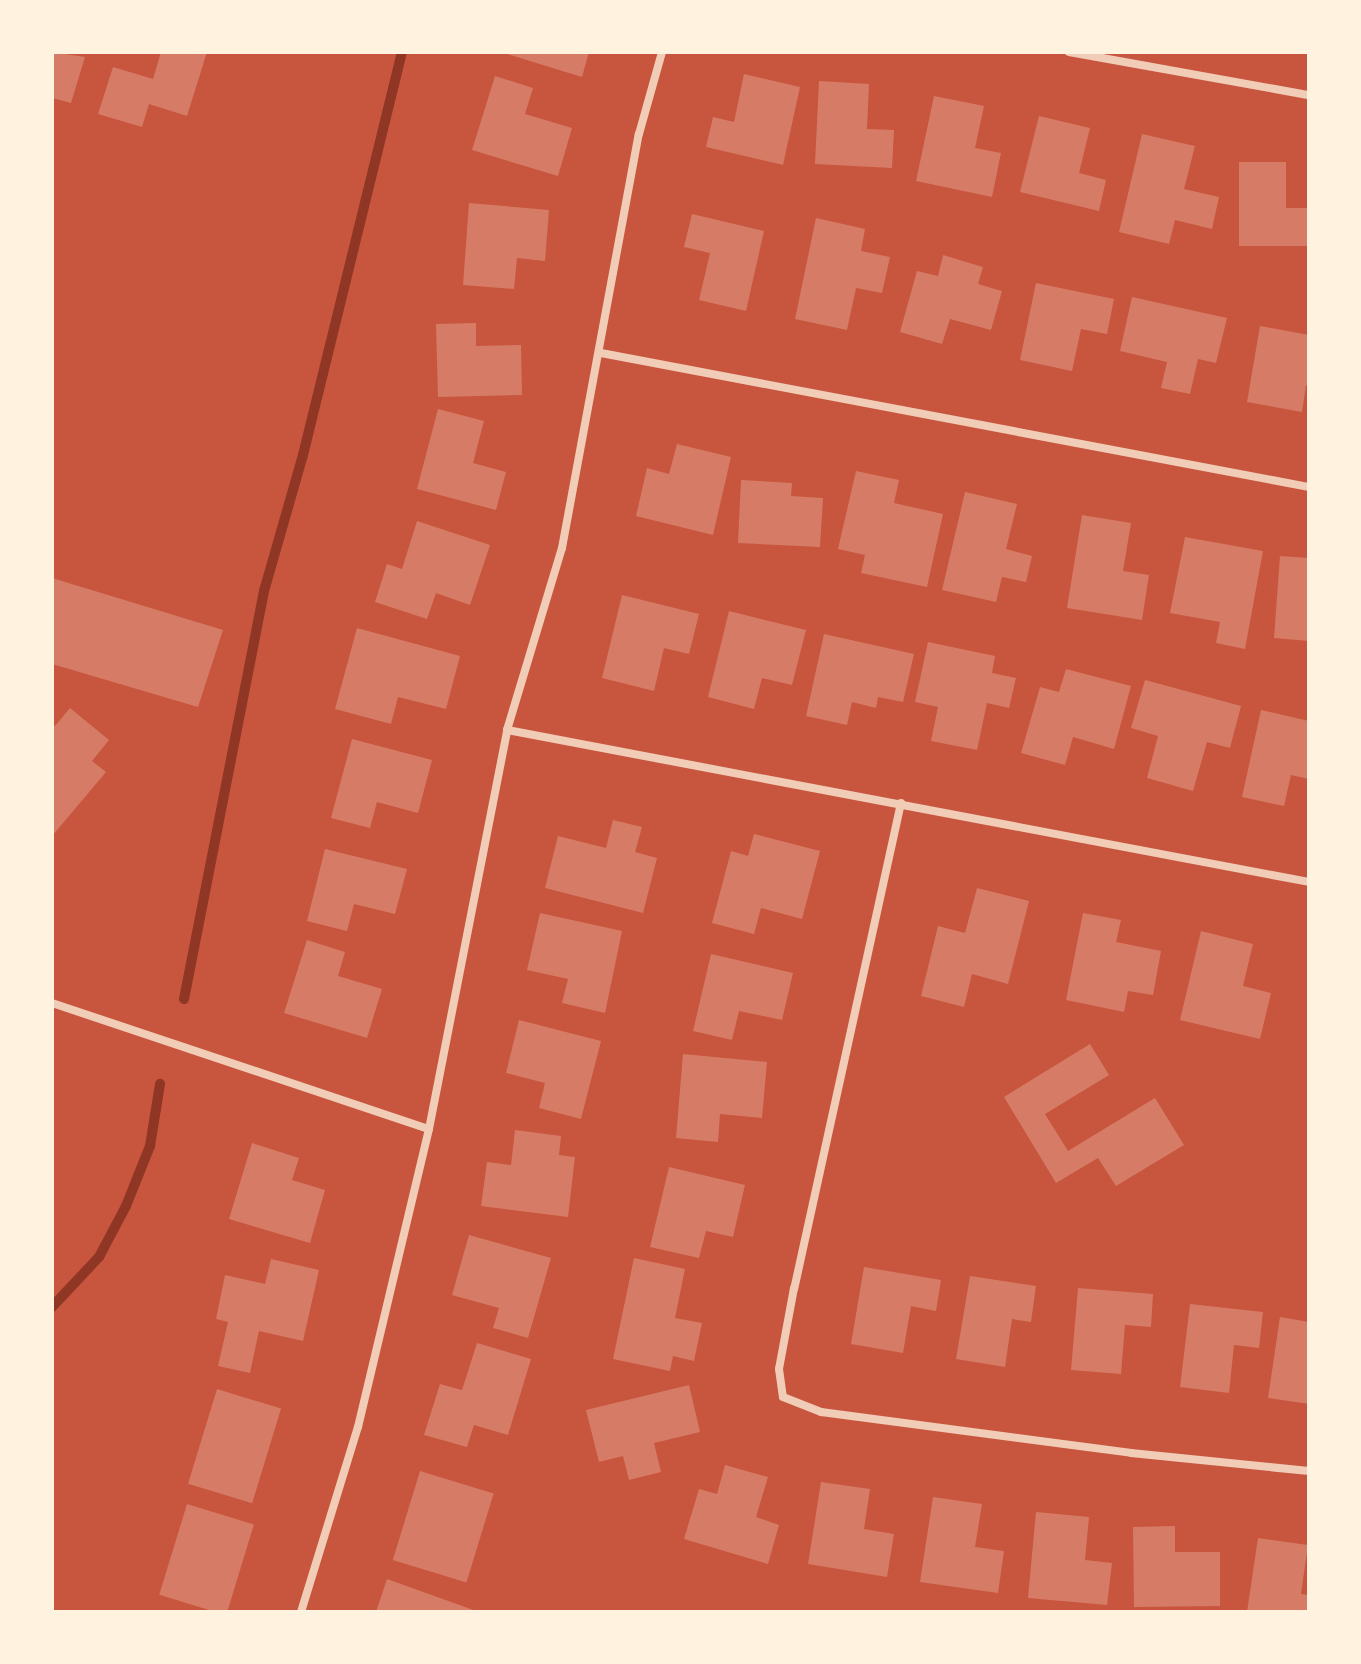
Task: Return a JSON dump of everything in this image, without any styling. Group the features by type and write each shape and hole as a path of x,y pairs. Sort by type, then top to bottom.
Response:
{"street":[{"path":"301,1612 358,1427 429,1129 507,730 562,548 601,353 639,134 662,52"},
{"path":"1069,52 1309,95"},
{"path":"601,353 1309,487"},
{"path":"507,730 1309,882"},
{"path":"901,803 794,1288 779,1369 783,1397 821,1412 1131,1453 1309,1471"},
{"path":"52,1003 429,1129"}],"building":[{"path":"52,52 85,57 71,103 52,98"},
{"path":"161,52 207,52 187,116 149,104 142,127 98,114 113,67 153,79"},
{"path":"501,52 589,52 582,77"},
{"path":"744,74 800,87 783,165 706,147 713,117 734,122"},
{"path":"495,76 533,88 525,114 572,128 558,176 472,150"},
{"path":"819,81 869,84 867,129 894,130 892,168 815,164"},
{"path":"934,96 984,106 975,148 1001,153 992,197 916,181"},
{"path":"1039,116 1090,128 1079,173 1106,180 1099,211 1020,192"},
{"path":"1142,134 1195,146 1184,189 1219,197 1212,229 1175,220 1169,244 1119,232"},
{"path":"1239,162 1286,162 1286,208 1309,208 1309,246 1239,246"},
{"path":"469,203 549,210 545,261 517,258 514,289 463,285"},
{"path":"692,214 764,231 746,311 699,300 710,253 684,247"},
{"path":"816,218 865,229 861,251 890,257 882,293 856,288 847,330 795,319"},
{"path":"943,255 983,267 978,284 1002,291 991,330 950,319 942,344 900,332 917,271 938,276"},
{"path":"1036,283 1114,299 1107,334 1081,329 1072,371 1020,360"},
{"path":"1132,297 1227,318 1216,363 1198,359 1190,394 1161,388 1167,362 1120,351"},
{"path":"476,323 476,346 521,345 522,395 438,397 436,324"},
{"path":"1260,326 1309,335 1309,385 1306,385 1302,412 1247,402"},
{"path":"438,409 484,421 473,463 506,472 496,510 417,489"},
{"path":"677,444 731,457 713,535 636,516 647,468 669,474"},
{"path":"856,471 899,480 894,503 943,514 927,587 861,573 865,555 838,549"},
{"path":"741,480 792,483 791,496 823,498 820,547 738,543"},
{"path":"965,492 1017,504 1006,549 1032,556 1026,582 1002,577 996,602 942,590"},
{"path":"1082,515 1131,523 1123,571 1149,575 1142,620 1067,608"},
{"path":"417,521 490,545 470,605 436,593 427,619 375,602 387,564 402,569"},
{"path":"1185,537 1263,551 1245,649 1216,643 1220,622 1170,613"},
{"path":"1280,556 1309,558 1309,641 1274,638"},
{"path":"52,578 223,630 198,707 52,664"},
{"path":"622,595 699,614 689,654 664,648 654,691 602,678"},
{"path":"729,611 806,630 792,685 762,678 754,709 708,697"},
{"path":"357,628 460,656 446,709 398,697 391,724 335,709"},
{"path":"824,634 914,654 903,702 878,697 876,708 852,702 847,725 806,716"},
{"path":"928,642 995,656 992,673 1016,678 1009,708 987,703 977,750 931,741 938,707 915,702"},
{"path":"1066,669 1131,686 1114,749 1073,737 1065,765 1021,753 1040,687 1059,692"},
{"path":"1145,680 1241,706 1230,748 1207,742 1193,791 1147,778 1158,736 1131,728"},
{"path":"70,708 109,740 92,761 106,772 52,836 52,723 55,726"},
{"path":"1261,710 1309,721 1309,779 1291,775 1284,806 1242,797"},
{"path":"352,739 432,760 418,813 377,802 370,828 331,818"},
{"path":"613,820 642,827 635,852 657,858 643,913 545,888 558,836 606,848"},
{"path":"754,834 820,851 802,919 761,908 754,934 712,923 731,851 748,856"},
{"path":"325,849 407,869 395,914 354,904 347,931 307,921"},
{"path":"977,888 1029,901 1008,984 972,974 964,1007 921,996 938,926 965,933"},
{"path":"540,913 622,931 605,1013 562,1003 568,979 527,970"},
{"path":"1083,913 1121,920 1116,942 1161,951 1153,995 1128,991 1124,1012 1066,1000"},
{"path":"1201,931 1253,944 1243,986 1271,993 1260,1039 1180,1020"},
{"path":"307,940 345,952 338,976 382,989 367,1038 284,1013"},
{"path":"711,954 793,973 782,1020 739,1011 732,1040 693,1031"},
{"path":"519,1020 601,1041 581,1119 539,1108 545,1083 506,1073"},
{"path":"1090,1044 1109,1075 1045,1114 1068,1151 1155,1098 1184,1145 1116,1186 1098,1158 1056,1183 1004,1097"},
{"path":"683,1054 767,1062 762,1118 720,1114 718,1142 676,1138"},
{"path":"515,1130 561,1136 559,1155 575,1157 568,1217 481,1206 487,1162 511,1165"},
{"path":"252,1143 299,1158 292,1180 325,1190 310,1243 229,1219"},
{"path":"669,1167 745,1185 733,1237 706,1231 699,1258 650,1247"},
{"path":"469,1235 551,1258 528,1338 493,1328 499,1308 452,1295"},
{"path":"634,1258 685,1269 675,1318 702,1323 694,1361 673,1356 670,1371 613,1359"},
{"path":"271,1259 319,1270 303,1341 259,1331 250,1373 218,1366 228,1322 216,1319 225,1275 265,1284"},
{"path":"864,1267 941,1280 936,1311 911,1306 903,1353 851,1344"},
{"path":"970,1276 1036,1286 1031,1322 1012,1319 1005,1367 956,1359"},
{"path":"1078,1288 1153,1294 1151,1327 1125,1325 1121,1374 1071,1370"},
{"path":"1190,1304 1263,1312 1259,1348 1234,1345 1229,1393 1180,1387"},
{"path":"1280,1317 1309,1322 1309,1404 1268,1398"},
{"path":"477,1343 531,1359 508,1435 474,1425 467,1447 424,1435 440,1384 462,1390"},
{"path":"689,1385 700,1432 654,1443 661,1472 629,1480 623,1456 599,1462 586,1410"},
{"path":"217,1389 281,1409 252,1503 188,1484"},
{"path":"725,1465 768,1477 756,1517 779,1525 768,1564 684,1539 699,1489 717,1494"},
{"path":"420,1471 494,1494 466,1582 393,1560"},
{"path":"821,1482 870,1489 864,1529 894,1534 887,1577 808,1564"},
{"path":"933,1497 982,1504 975,1547 1004,1551 998,1593 920,1582"},
{"path":"187,1504 254,1524 227,1612 215,1612 159,1595"},
{"path":"1036,1512 1089,1517 1085,1560 1112,1563 1107,1605 1028,1598"},
{"path":"1175,1526 1175,1552 1220,1552 1220,1606 1134,1607 1133,1527"},
{"path":"1258,1538 1308,1545 1301,1594 1309,1595 1309,1612 1247,1612"},
{"path":"387,1579 479,1612 376,1612"}],"waterway":[{"path":"184,999 264,591 303,455 402,52"},
{"path":"52,1307 99,1257 126,1206 150,1146 160,1084"}]}
